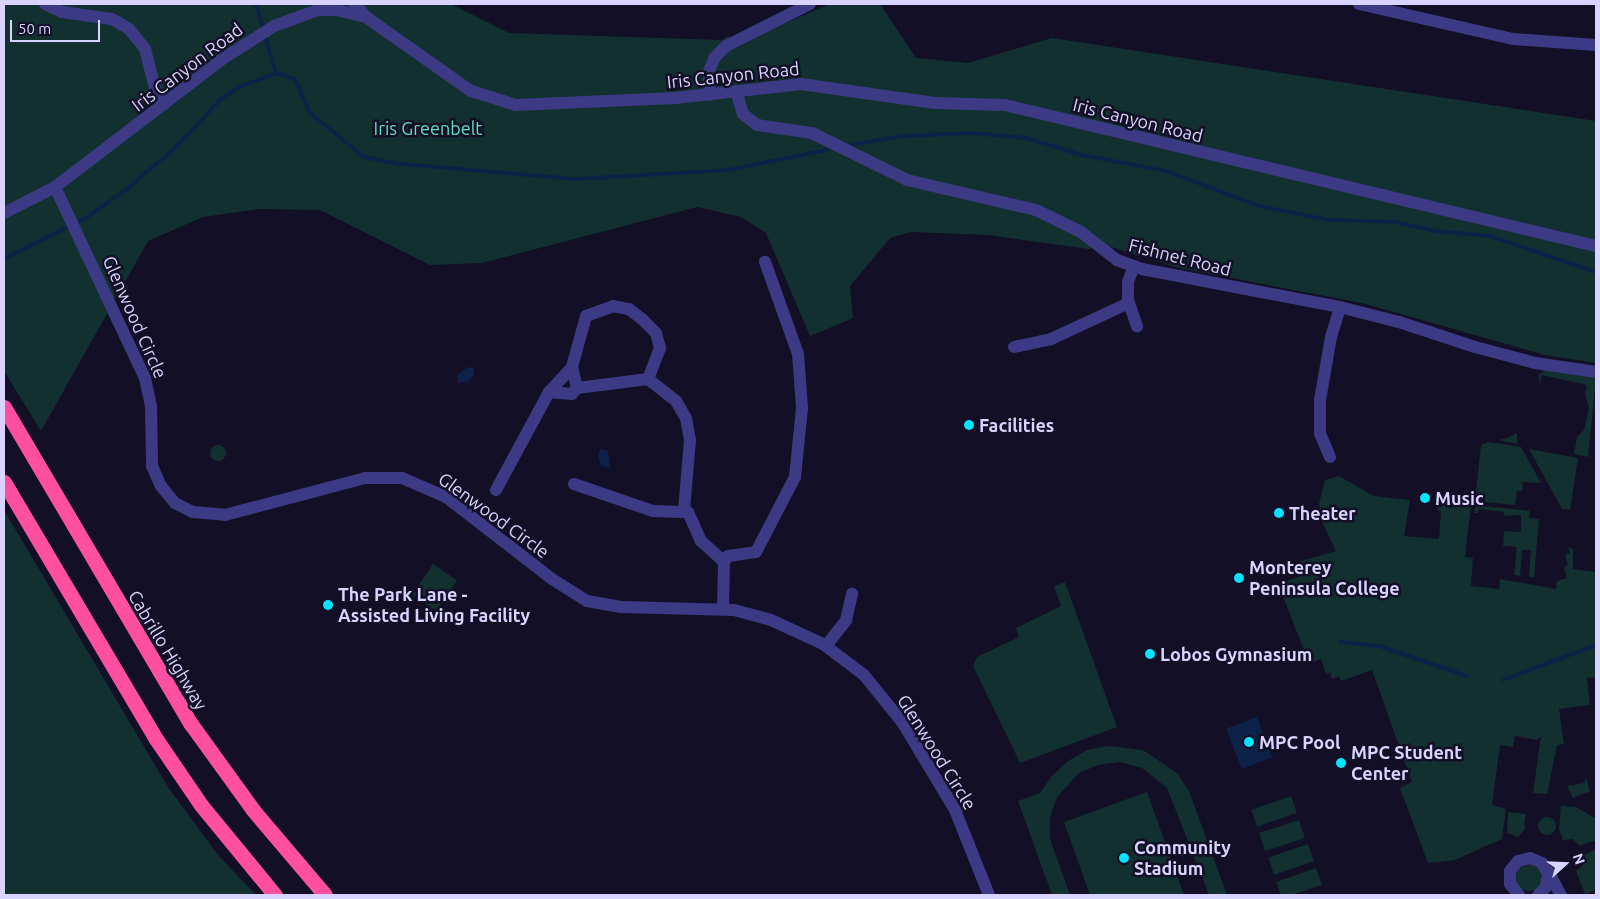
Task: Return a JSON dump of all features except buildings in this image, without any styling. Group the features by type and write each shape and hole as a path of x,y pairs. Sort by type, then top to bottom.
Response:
{"highway":[{"name":"Cabrillo Highway","path":"4,407 196,732 263,823 326,895"},
{"path":"4,482 156,739 207,812 275,895"}],"street":[{"path":"45,4 62,12 112,18 129,29 145,49 156,92 164,105"},
{"path":"354,4 366,17"},
{"path":"709,94 709,72 715,57 726,46 810,4"},
{"path":"1359,4 1513,39 1596,45"},
{"name":"Iris Canyon Road","path":"4,213 55,187 224,58 274,26 318,10 337,10 366,17 452,80 493,100 516,105 582,104 709,94 801,84 935,103 1005,104 1596,246"},
{"name":"Fishnet Road","path":"736,91 743,114 757,125 812,133 907,180 1036,210 1081,232 1096,247 1134,266 1340,307 1399,322 1484,350 1535,363 1596,372"},
{"name":"Glenwood Circle","path":"55,187 145,378 151,406 150,454 155,476 168,495 183,508 204,515 225,515 365,478 402,478 446,497 552,579 587,601 622,608 723,609 771,620 826,646 864,675 902,722 955,810 990,895"},
{"path":"723,609 724,562 728,556 756,552 795,477 802,425 801,372 798,354 765,262"},
{"path":"1134,266 1128,282 1129,303 1137,326"},
{"path":"1014,347 1051,339 1129,303"},
{"path":"496,490 549,392 572,367 586,316 613,306 629,309 656,334 660,348 648,379"},
{"path":"1330,456 1320,433 1320,400 1328,352 1340,307"},
{"path":"572,367 577,388"},
{"path":"549,392 572,394 577,388 648,379 676,401 688,427 690,458 684,510"},
{"path":"574,484 653,511 684,510 690,515 696,534 706,548 724,562"},
{"path":"826,646 846,620 852,594"},
{"path":"1519,895 1510,884 1513,865 1530,858 1546,868 1561,895"},
{"path":"1538,895 1548,881 1546,868"}],"green space":[{"name":"Iris Greenbelt","path":"4,4 451,4 509,33 722,40 728,36 737,44 830,4 880,4 916,58 968,63 1052,38 1596,121 1596,363 1545,355 1362,303 1179,268 1105,245 1089,249 988,235 911,232 890,238 850,286 853,318 810,336 766,233 741,217 697,207 482,263 430,265 320,210 260,209 203,217 148,241 41,431 4,371"},
{"path":"1546,370 1596,378 1588,457 1574,454 1577,437 1584,430 1589,408 1585,395 1587,385 1542,375 1539,385 1539,374"},
{"path":"1517,433 1517,444 1499,440 1507,438"},
{"path":"1488,442 1521,447 1541,483 1523,482 1522,491 1517,491 1515,505 1475,501 1481,445"},
{"path":"215,445 221,445 226,450 224,459 215,461 210,456 210,450"},
{"path":"1529,449 1578,458 1570,510 1562,509"},
{"path":"1339,476 1374,496 1410,500 1404,536 1439,539 1441,511 1437,510 1438,502 1471,505 1465,557 1473,558 1471,586 1499,589 1500,579 1556,589 1557,581 1567,578 1564,567 1568,565 1565,555 1570,553 1568,547 1573,549 1573,569 1596,572 1596,677 1587,678 1590,705 1559,709 1564,744 1557,745 1547,794 1533,793 1541,736 1537,740 1515,736 1513,747 1500,745 1492,805 1506,809 1502,839 1455,860 1428,863 1400,788 1412,782 1372,670 1341,681 1339,676 1332,679 1330,673 1326,674 1321,659 1309,663 1284,599 1287,581 1299,577 1294,563 1336,551 1322,522 1319,504 1325,480"},
{"path":"1475,505 1530,511 1529,518 1539,519 1534,577 1529,577 1531,550 1522,550 1520,576 1514,575 1517,547 1503,546 1504,531 1521,532 1521,515 1504,516 1504,512 1479,509 1478,513 1474,513"},
{"path":"4,510 168,787 218,855 256,895 4,895"},
{"path":"433,564 457,580 436,611 412,595"},
{"path":"1065,582 1117,727 1020,763 973,666 977,657 1019,637 1016,628 1061,606 1054,586"},
{"path":"1109,746 1143,750 1177,773 1189,791 1227,895 1209,895 1167,788 1142,768 1120,762 1098,765 1079,773 1057,797 1050,817 1050,839 1070,895 1052,895 1018,801 1040,793 1051,777 1068,761 1087,750"},
{"path":"1586,778 1590,791 1573,798 1567,786 1584,783"},
{"name":"Community Stadium","path":"1147,792 1184,895 1090,895 1064,822"},
{"path":"1291,796 1297,813 1257,827 1251,810"},
{"path":"1561,806 1576,807 1596,819 1596,840 1579,846 1573,839 1563,840 1559,829"},
{"path":"1508,812 1526,814 1524,825 1526,828 1518,837 1507,833"},
{"path":"1547,817 1553,820 1556,826 1553,832 1547,835 1541,832 1538,826 1541,820"},
{"path":"1299,820 1305,838 1265,851 1259,833"},
{"path":"1308,844 1314,861 1274,875 1268,858"},
{"path":"1596,849 1596,890 1585,894 1576,871 1583,865 1583,855"},
{"path":"1529,865 1538,869 1542,878 1538,887 1529,891 1520,887 1516,878 1520,869"},
{"path":"1316,868 1322,885 1292,895 1281,895 1276,882"}],"water":[{"path":"468,367 474,368 474,375 467,382 458,383 457,375"},
{"path":"601,449 608,451 610,469 600,464 598,454"},
{"name":"MPC Pool","path":"1257,717 1272,757 1242,769 1226,729"}],"waterway":[{"path":"256,4 276,73"},
{"path":"4,259 86,218 127,189 176,147 221,99 241,86 276,73 295,79 309,112 364,157 401,164 577,179 728,170 827,150"},
{"path":"849,145 902,136 972,133 1026,138 1082,155 1166,171 1259,206 1329,220 1395,222 1436,231 1490,236 1596,272"},
{"path":"1340,642 1379,646 1467,676"},
{"path":"1503,680 1596,645"}],"place":[{"name":"Facilities","path":"969,425"},
{"name":"Music","path":"1425,498"},
{"name":"Theater","path":"1279,513"},
{"name":"Monterey Peninsula College","path":"1239,578"},
{"name":"The Park Lane - Assisted Living Facility","path":"328,605"},
{"name":"Lobos Gymnasium","path":"1150,654"},
{"name":"MPC Pool","path":"1249,742"},
{"name":"MPC Student Center","path":"1341,763"},
{"name":"Community Stadium","path":"1124,858"}]}
